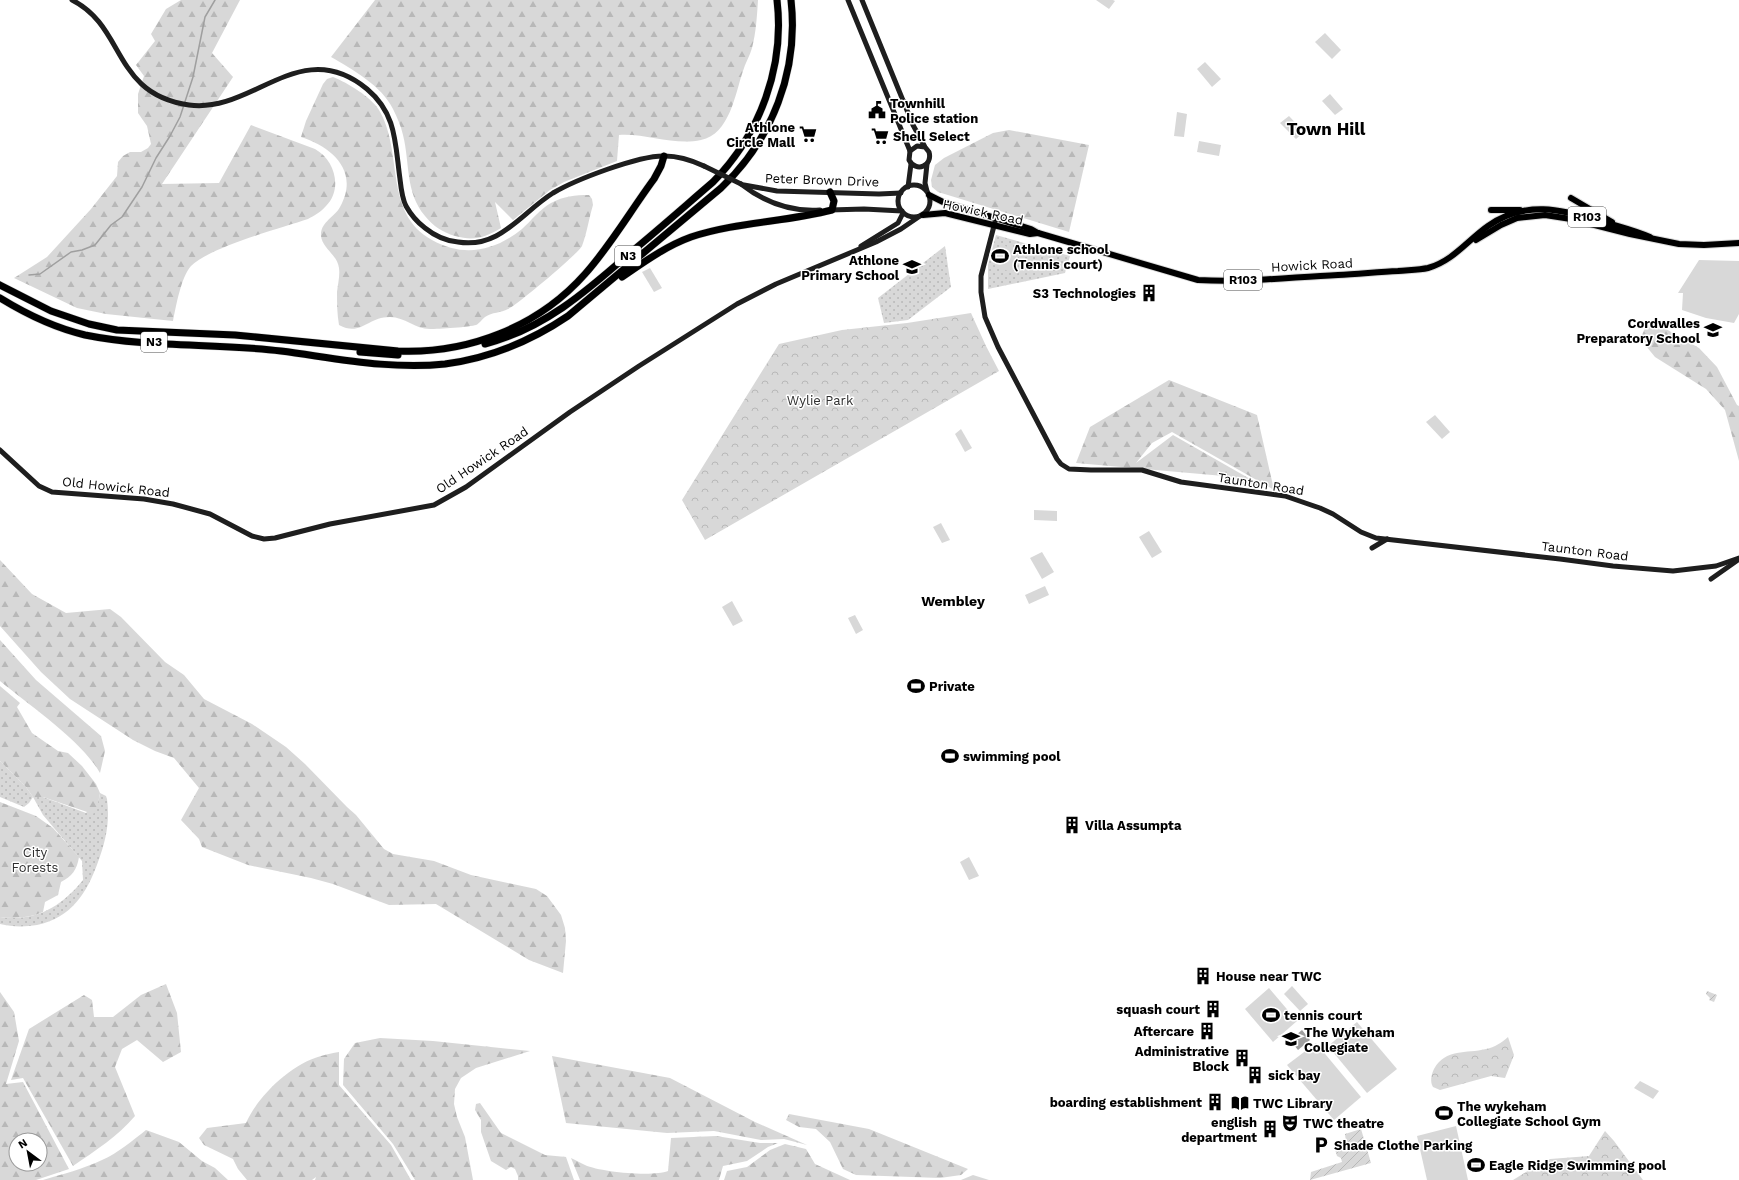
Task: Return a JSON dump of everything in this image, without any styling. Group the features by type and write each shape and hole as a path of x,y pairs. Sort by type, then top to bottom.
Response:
{"highway":[{"name":"N3","path":"0,285 51,311 96,326 117,330 235,335 395,355 430,354 480,345 531,328 567,305 617,265 726,168 751,132 768,92 777,50 777,0"},
{"name":"N3","path":"0,298 18,309 47,323 84,334 114,339 234,346 399,366 424,366 471,359 506,349 555,325 582,305 721,188 743,166 766,130 775,110 787,71 792,36 790,0"},
{"path":"318,345 413,351 448,348 471,344 519,325 552,304 575,284 598,258 654,179 661,166 664,156"},
{"path":"582,305 646,260 692,237 725,229 832,210 834,201 830,192"}],"main road":[{"name":"Howick Road","path":"928,193 943,202 1031,229 1038,233 1180,276 1211,281 1419,269 1438,264 1468,244 1509,221 1548,209 1569,211 1650,237"},
{"path":"1572,198 1620,227"},
{"path":"1491,210 1529,210"},
{"name":"Howick Road","path":"1468,244 1484,229 1498,220 1514,213 1529,210 1630,234 1694,245 1739,243"},
{"name":"Howick Road","path":"921,216 945,213 1030,234 1038,233"}],"street":[{"name":"Peter Brown Drive","path":"72,0 96,18 129,71 143,87 152,94 180,103 200,106 218,103 236,98 287,75 308,70 333,72 351,79 367,89 383,106 388,115 396,138 402,193 405,205 412,215 433,235 443,240 464,243 483,242 492,239 510,227 551,194 574,182 622,165 655,156 683,158 704,166 786,208 804,211 864,208 903,212"},
{"path":"848,0 910,151 909,157 911,164 908,187 901,192 899,202 903,212"},
{"path":"862,0 913,125 930,156 925,178 930,204 929,208 921,216"},
{"path":"892,106 904,101"},
{"path":"910,151 917,146 925,147"},
{"path":"911,164 921,168 927,164"},
{"name":"Peter Brown Drive","path":"741,184 777,191 901,192"},
{"name":"R103","path":"908,187 918,186 928,193"},
{"name":"R103","path":"903,212 911,217 921,216"},
{"name":"Old Howick Road","path":"857,249 898,223 903,212"},
{"name":"Old Howick Road","path":"0,450 39,486 46,490 52,492 144,499 184,507 210,514 252,536 264,539 275,538 330,524 434,505 466,487 570,412 731,307 776,284 876,242 901,230 921,216"},
{"name":"Taunton Road","path":"996,218 981,276 981,292 985,316 996,342 1053,451 1064,466 1069,468 1090,470 1142,470 1181,482 1285,496 1333,514 1361,532 1376,538 1387,540 1520,554 1613,566 1673,571 1716,566 1739,558"},
{"path":"1372,548 1387,540"},
{"path":"1711,579 1739,558"}],"green space":[{"path":"181,0 240,0 212,53 233,77 162,184 219,183 251,125 315,149 322,154 332,167 335,183 334,191 331,199 324,208 308,219 229,245 200,259 191,266 184,277 177,300 173,321 106,314 77,308 14,278 47,257 91,209 117,176 118,162 123,156 130,152 141,152 148,148 151,144 147,126 138,113 138,94 144,76 136,65 155,41 151,34 166,9"},
{"path":"375,0 758,0 751,51 730,112 719,130 711,136 701,140 691,141 670,141 639,136 619,135 617,161 564,182 550,190 513,220 495,202 501,228 479,238 462,238 446,233 435,226 425,216 419,207 411,187 403,135 399,122 388,101 382,93 366,79 331,57"},
{"path":"1096,0 1113,0 1115,1 1109,9"},
{"path":"1325,33 1341,50 1332,59 1315,42"},
{"path":"1205,62 1221,79 1212,87 1197,69"},
{"path":"333,77 359,91 371,100 379,110 391,144 400,198 407,214 417,228 432,240 444,246 456,249 479,250 490,247 512,237 543,208 551,203 570,196 589,195 592,199 593,205 582,246 559,268 514,305 505,310 488,315 476,325 430,329 390,317 375,320 359,328 353,329 339,325 337,313 337,292 339,267 322,240 321,231 325,223 338,211 340,207 345,194 347,182 345,172 340,162 332,154 323,147 301,137 306,121 323,84 327,79"},
{"path":"1330,94 1343,109 1335,115 1322,101"},
{"path":"1177,112 1187,114 1184,137 1174,136"},
{"path":"1289,116 1304,132 1296,139 1280,123"},
{"path":"1009,130 1089,145 1069,232 938,192 932,187 931,180 935,165 944,158 993,133"},
{"path":"1199,141 1221,145 1219,156 1197,152"},
{"path":"996,235 1070,256 1065,273 988,289 988,265"},
{"path":"1000,244 1019,251 1010,272 992,264"},
{"path":"945,246 951,287 908,320 884,323 878,298"},
{"path":"1699,260 1739,261 1739,314 1734,323 1706,318 1682,310 1683,293 1678,293"},
{"path":"650,268 662,288 654,292 642,272"},
{"name":"Wylie Park","path":"971,313 999,371 705,540 682,500 779,344 842,330 907,323"},
{"path":"1646,325 1659,325 1699,348 1717,367 1737,405 1739,406 1739,461 1725,410 1706,389 1655,357 1646,346 1642,335"},
{"path":"1169,380 1257,415 1274,490 1172,432 1152,443 1136,463 1173,435 1266,488 1236,483 1235,477 1076,463 1090,427"},
{"path":"1435,415 1450,432 1442,439 1426,422"},
{"path":"961,429 972,448 965,452 955,434"},
{"path":"1034,510 1057,511 1057,521 1034,520"},
{"path":"941,523 950,540 942,543 933,527"},
{"path":"1149,531 1162,552 1152,558 1139,537"},
{"path":"1042,552 1054,572 1042,579 1030,558"},
{"path":"0,560 32,594 66,613 110,609 121,617 165,662 184,675 204,699 252,724 286,747 356,815 384,849 393,854 434,861 471,875 536,889 547,896 561,915 565,928 566,941 563,973 529,960 436,904 389,905 333,884 248,865 202,847 199,839 181,820 199,788 174,758 155,751 133,740 70,699 41,672 0,626"},
{"path":"1045,586 1049,595 1029,604 1025,595"},
{"path":"732,601 743,621 733,626 722,607"},
{"path":"855,615 863,630 856,634 848,618"},
{"path":"0,640 36,680 101,736 105,751 100,773 81,748 68,736 0,681"},
{"name":"City Forests","path":"0,686 20,703 17,707 32,733 58,751 68,753 82,766 96,784 100,793 97,809 93,814 43,797 33,797 26,787 0,761"},
{"path":"0,761 26,787 33,797 24,807 0,797"},
{"path":"100,793 106,796 107,799 107,831 98,862 89,884 83,894 68,910 49,922 37,925 9,926 0,924 0,917 13,918 36,915 57,905 75,890 83,880 82,861 43,815 33,797 43,797 86,813 99,799"},
{"name":"City Forests","path":"0,802 36,816 53,828 79,857 77,866 73,872 61,882 58,895 45,902 43,912 32,916 22,918 0,917"},
{"path":"969,857 979,876 969,880 960,862"},
{"path":"166,984 177,1013 181,1052 163,1062 137,1040 122,1049 115,1067 135,1116 114,1137 73,1166 23,1078 11,1080 29,1029 84,995 92,1000 94,1017 113,1017 141,995"},
{"path":"1292,986 1308,1004 1300,1011 1284,994"},
{"name":"tennis court","path":"1269,988 1297,1021 1273,1042 1245,1009"},
{"path":"1707,991 1717,995 1714,1002 1709,1000 1710,998 1706,994"},
{"path":"0,992 14,1012 19,1041 6,1084 23,1082 69,1169 36,1180 0,1180"},
{"path":"1357,1022 1397,1069 1367,1093 1328,1046"},
{"path":"1508,1037 1514,1055 1505,1078 1491,1076 1440,1090 1433,1087 1431,1081 1433,1071 1439,1062 1444,1058 1457,1053 1489,1048"},
{"path":"380,1038 433,1041 530,1051 476,1068 461,1078 455,1089 454,1104 457,1117 465,1137 473,1180 415,1180 393,1144 343,1085 344,1059 355,1043"},
{"path":"1316,1043 1361,1097 1334,1120 1287,1065"},
{"path":"339,1052 339,1085 391,1145 411,1180 315,1180 316,1177 312,1180 247,1180 238,1169 233,1159 204,1145 199,1138 207,1128 246,1123 251,1113 267,1092 287,1074 310,1060"},
{"path":"552,1056 670,1078 755,1122 807,1145 784,1139 761,1140 714,1131 667,1133 566,1123"},
{"path":"1640,1081 1659,1091 1653,1099 1634,1088"},
{"path":"480,1103 501,1133 545,1155 566,1157 574,1180 518,1180 515,1169 511,1167 506,1170 491,1161 481,1132 481,1120 475,1110 476,1104"},
{"path":"789,1114 869,1129 968,1169 961,1175 940,1178 856,1175 843,1169 830,1142 816,1129 799,1127 786,1120"},
{"path":"1456,1126 1468,1180 1427,1180 1417,1136"},
{"path":"1361,1129 1371,1163 1310,1180 1311,1172 1342,1162 1341,1158 1337,1156 1334,1146 1346,1142 1345,1134"},
{"path":"146,1130 179,1142 202,1161 215,1168 228,1180 43,1180 80,1169 108,1157"},
{"path":"1605,1131 1643,1180 1513,1180 1550,1159 1589,1156"},
{"path":"716,1136 760,1143 778,1143 768,1147 747,1161 723,1166 719,1180 580,1180 571,1158 592,1168 602,1170 639,1174 660,1173 668,1171 671,1138"},
{"path":"785,1144 806,1149 815,1164 850,1180 724,1180 727,1171 747,1167 770,1150"},
{"name":"Eagle Ridge Swimming pool","path":"1475,1157 1482,1169 1476,1172 1469,1161"},
{"path":"973,1175 989,1180 961,1180"}],"shaded area":[{"path":"1302,1030 1310,1040 1298,1050 1290,1040"}],"waterway":[{"path":"29,275 40,274 71,252 95,245 111,225 122,217 142,187 156,158 180,117 193,77 205,17 215,0"}],"place":[{"name":"Townhill Police station","path":"877,110"},
{"name":"Athlone Circle Mall","path":"808,134"},
{"name":"Shell Select","path":"880,136"},
{"name":"Athlone school (Tennis court)","path":"1000,256"},
{"name":"Athlone Primary School","path":"912,267"},
{"name":"S3 Technologies","path":"1149,293"},
{"name":"Cordwalles Preparatory School","path":"1713,330"},
{"name":"Private","path":"916,686"},
{"name":"swimming pool","path":"950,756"},
{"name":"Villa Assumpta","path":"1072,825"},
{"name":"House near TWC","path":"1203,976"},
{"name":"squash court","path":"1213,1009"},
{"name":"tennis court","path":"1271,1015"},
{"name":"Aftercare","path":"1207,1031"},
{"name":"The Wykeham Collegiate","path":"1291,1039"},
{"name":"Administrative Block","path":"1242,1058"},
{"name":"sick bay","path":"1255,1075"},
{"name":"boarding establishment","path":"1215,1102"},
{"name":"TWC Library","path":"1240,1103"},
{"name":"The wykeham Collegiate School Gym","path":"1444,1113"},
{"name":"TWC theatre","path":"1290,1123"},
{"name":"english department","path":"1270,1129"},
{"name":"Shade Clothe Parking","path":"1321,1145"},
{"name":"Eagle Ridge Swimming pool","path":"1476,1165"}],"district":[{"name":"Town Hill","path":"1326,129"},
{"name":"Wembley","path":"953,601"}]}
